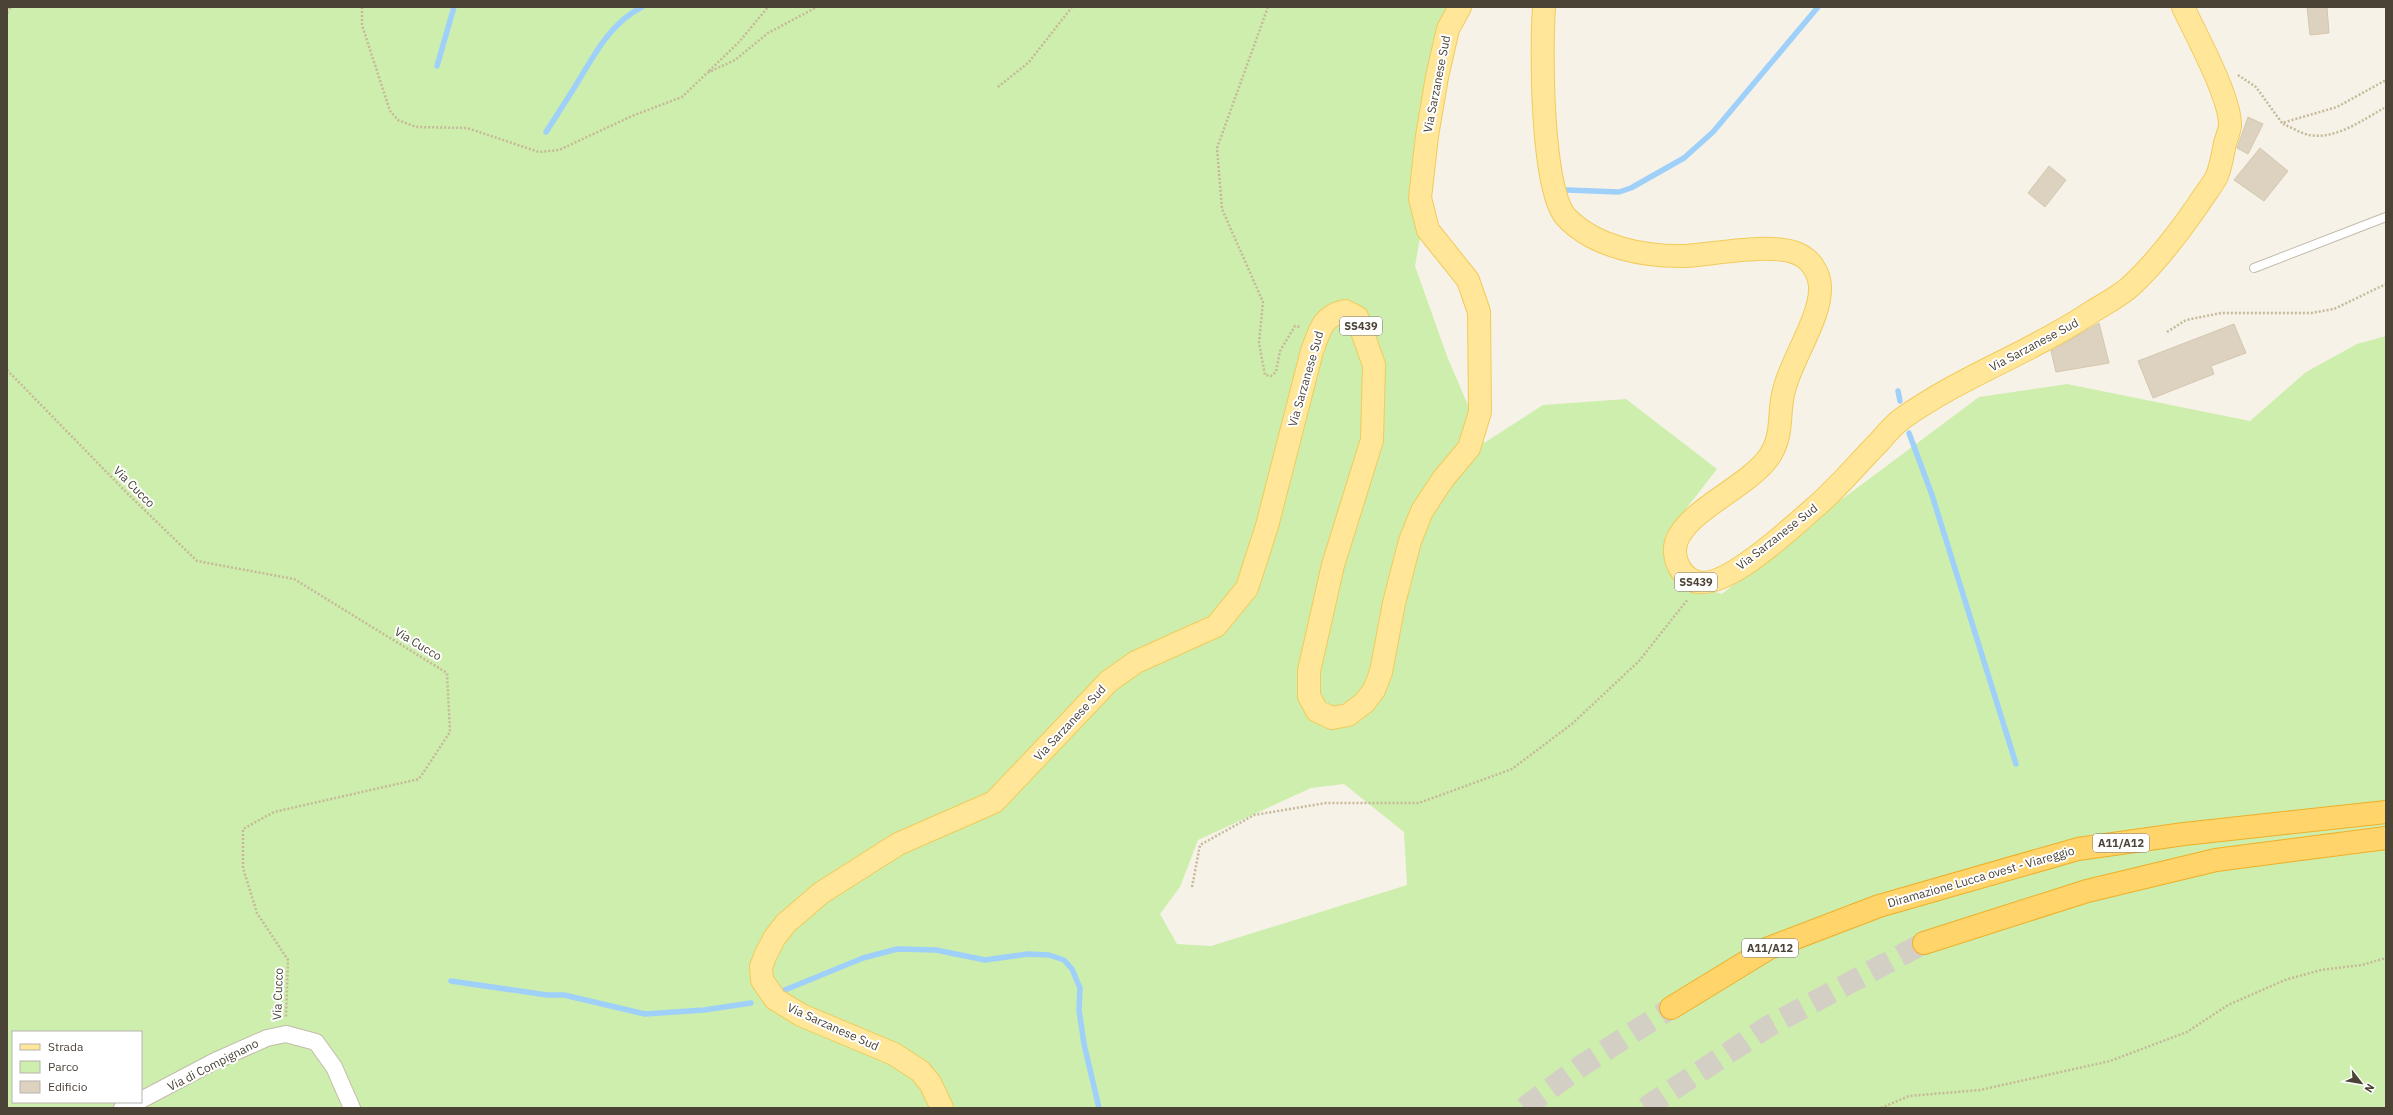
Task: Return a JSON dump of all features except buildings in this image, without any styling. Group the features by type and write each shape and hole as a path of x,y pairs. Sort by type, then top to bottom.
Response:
{"highway":[{"name":"Diramazione Lucca ovest - Viareggio","path":"1671,1008 1769,948 1879,906 2078,849 2378,812"},
{"path":"1924,944 2087,891 2216,860 2386,838"}],"main road":[{"name":"Via Sarzanese Sud","path":"942,1108 937,1094 925,1077 894,1054 862,1039 807,1017 775,999 762,980 761,967 766,954 775,937 786,923 821,893 898,844 994,802 1109,681 1136,662 1216,626 1247,588 1267,526 1316,340 1322,325 1333,314 1345,311 1357,317 1374,365 1372,440 1333,565 1309,672 1308,696 1317,711 1332,718 1348,715 1364,703 1374,690 1381,672 1394,603 1410,541 1422,511 1443,479 1469,448 1480,412 1479,312 1468,280 1428,230 1420,198 1427,136 1437,77 1448,29 1460,7"},
{"name":"SS439","path":"1544,7 1541,74 1552,185 1564,215 1592,238 1647,255 1683,256 1762,250 1793,251 1805,257 1814,267 1820,284 1814,316 1795,358 1782,400 1780,433 1769,457 1743,482 1687,526 1677,538 1675,548 1676,560 1681,572 1690,580 1701,584"},
{"name":"Via Sarzanese Sud","path":"1701,584 1718,579 1734,571 1779,538 1824,500 1899,420 1956,385 2008,360 2073,324 2131,286 2187,221 2218,174 2230,125 2219,85 2183,7"}],"street":[{"name":"Via di Compignano","path":"142,1099 215,1061 267,1038 286,1034"},
{"path":"286,1034 316,1042 334,1067 352,1108"},
{"path":"122,1108 133,1103"}],"lane":[{"path":"2254,268 2386,217"}],"path":[{"path":"7,14 11,7"},
{"path":"362,7 362,25 390,111 398,120 416,127 467,128 539,152 559,150 632,116 682,97 739,42 768,7"},
{"path":"707,73 735,60 768,34 818,7"},
{"path":"998,86 1029,62 1072,7"},
{"path":"1268,7 1217,148 1222,209 1263,302 1259,343 1265,375 1271,376 1276,372 1280,351 1295,326 1304,328 1316,340"},
{"path":"2211,68 2238,75 2256,87 2282,123 2309,135 2326,134 2354,125 2384,108"},
{"path":"2282,123 2337,107 2386,80"},
{"path":"2167,332 2186,320 2221,313 2311,313 2334,309 2386,284"},
{"name":"Via Cucco","path":"7,370 122,488 197,561 294,579 447,673 450,732 419,779 274,812 242,829 243,868 257,913 288,960 286,1034"},
{"path":"1192,887 1200,845 1254,815 1326,803 1419,803 1512,769 1573,723 1639,661 1701,584"},
{"path":"1881,1108 1909,1096 1980,1090 2110,1061 2187,1032 2228,1004 2285,980 2321,970 2362,965 2386,958"}],"green space":[{"path":"7,7 1462,7 1448,29 1423,222 1415,266 1447,356 1484,443 1543,405 1626,399 1717,469 1665,536 1673,580 1722,594 1802,529 1979,397 2067,384 2250,421 2306,372 2357,344 2386,336 2386,1108 7,1108","holes":["1344,784 1404,832 1407,885 1211,946 1177,944 1160,914 1180,887 1198,840 1311,788"]}],"waterway":[{"path":"437,66 454,7"},
{"path":"546,132 605,39 621,21 642,7"},
{"path":"1567,190 1619,192 1631,188 1684,158 1713,132 1818,7"},
{"path":"1898,391 1900,401"},
{"path":"1909,433 1932,495 2016,764"},
{"path":"780,992 863,958 897,949 936,950 985,960 1028,954 1049,955 1064,960 1072,969 1080,988 1079,1010 1084,1044 1099,1108"},
{"path":"451,981 547,995 564,995 645,1014 704,1010 751,1003"}],"tunnel":[{"path":"1645,1108 1769,1026 1924,943"},
{"path":"1524,1108 1581,1066 1671,1008"}]}
